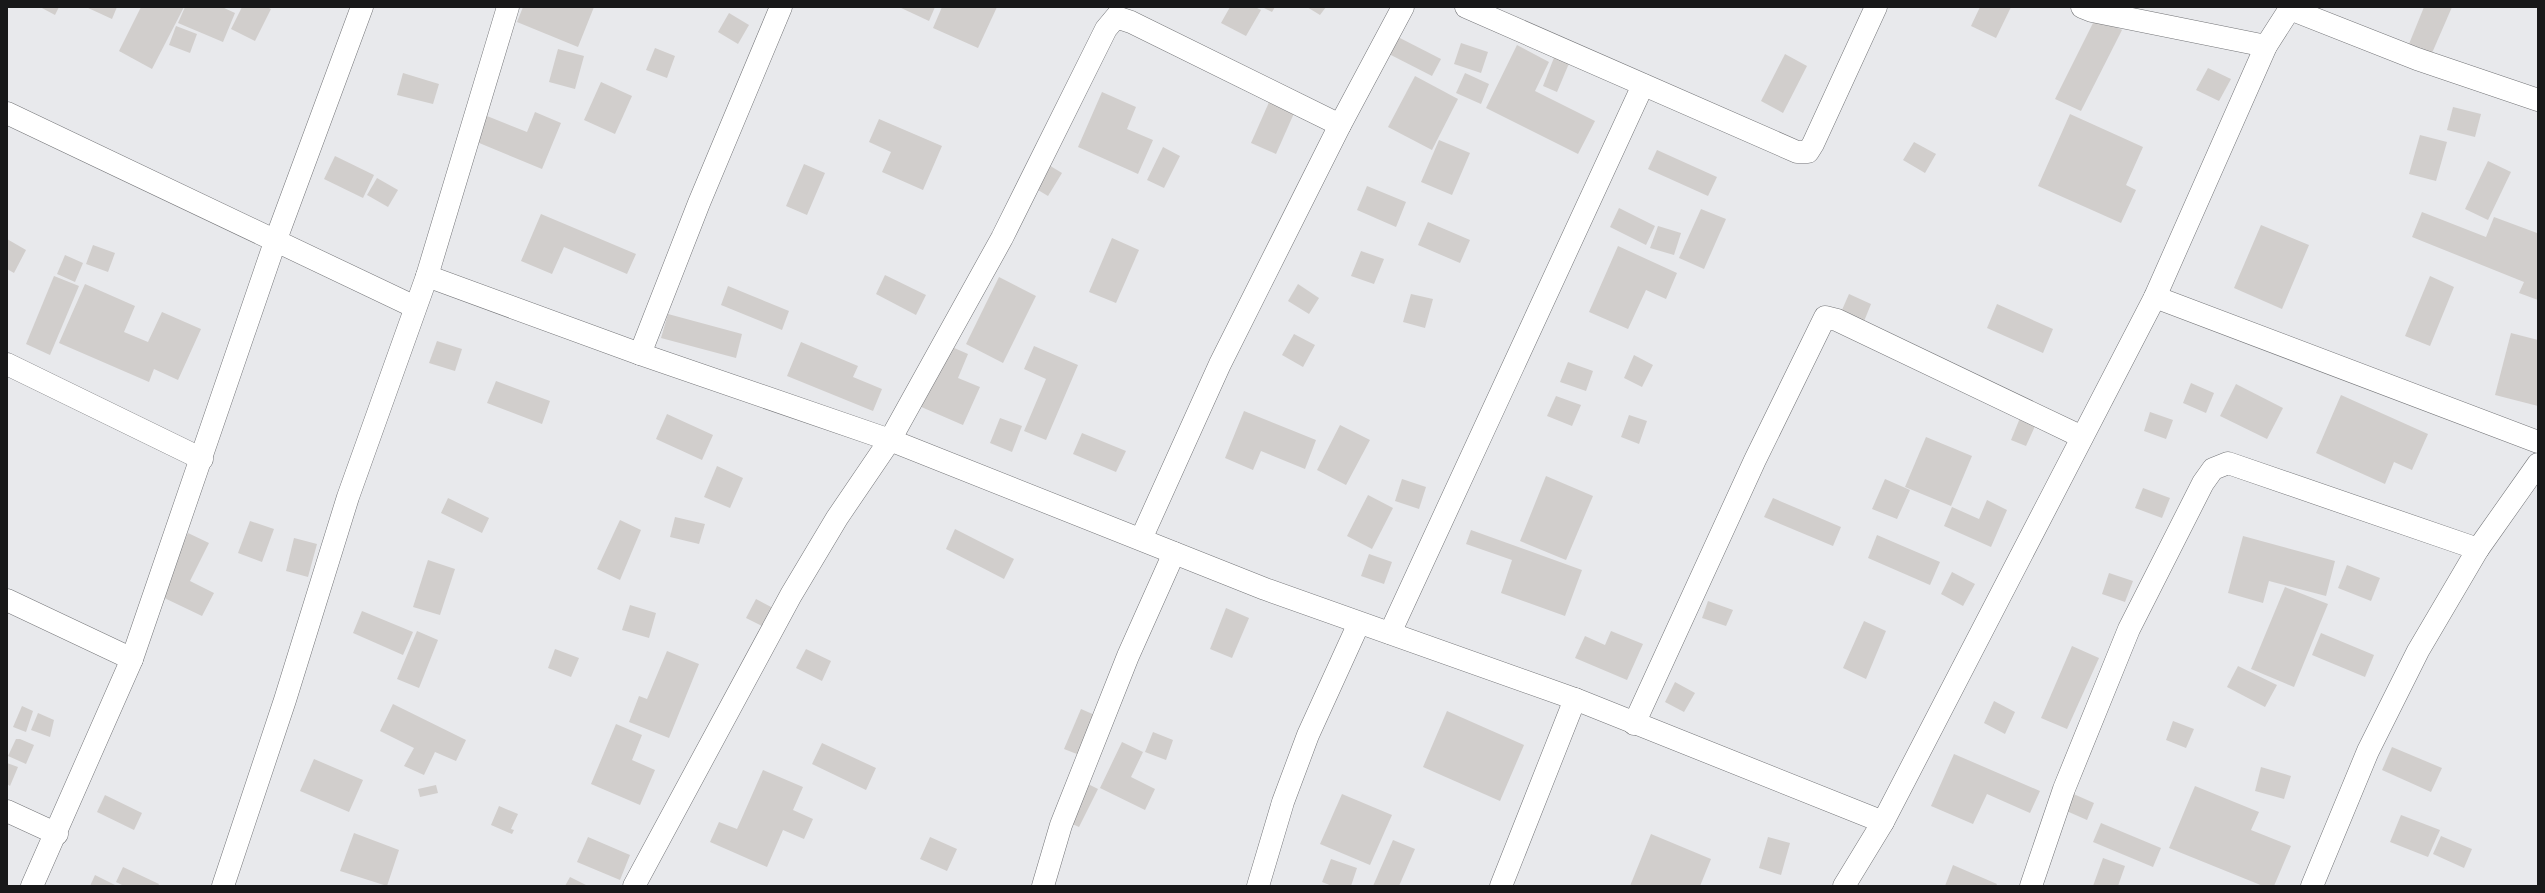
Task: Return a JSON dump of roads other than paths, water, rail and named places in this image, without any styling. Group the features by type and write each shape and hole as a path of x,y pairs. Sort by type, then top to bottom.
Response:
{"street":[{"path":"32,886 57,834 132,659 202,459 275,242 362,7"},
{"path":"223,886 285,700 348,497 414,308 427,276 508,7"},
{"path":"640,354 699,204 780,7"},
{"path":"1140,539 1220,364 1340,125 1403,7"},
{"path":"1466,7 1797,152 1808,152 1814,144 1876,7"},
{"path":"2082,7 2092,11 2266,46"},
{"path":"1844,886 1884,822 2155,297 2266,46 2291,8 2418,59 2538,100"},
{"path":"634,886 791,595 837,518 890,440 1002,238 1106,29 1116,17 1131,22 1340,125"},
{"path":"1390,633 1643,85"},
{"path":"7,113 414,308"},
{"path":"427,276 640,354 890,440 1174,553 1359,623 1575,699 1634,724 1884,822"},
{"path":"2155,297 2538,442"},
{"path":"1634,724 1754,460 1825,317 1837,320 2082,436"},
{"path":"7,364 202,459"},
{"path":"2031,886 2064,789 2129,629 2203,483 2214,469 2228,463 2478,548"},
{"path":"2312,886 2368,751 2418,651 2478,548 2538,464"},
{"path":"1044,886 1050,858 1070,803 1128,656 1174,553"},
{"path":"7,600 132,659"},
{"path":"1258,886 1283,802 1308,735 1359,623"},
{"path":"1501,886 1575,699"},
{"path":"7,811 57,834"}]}
